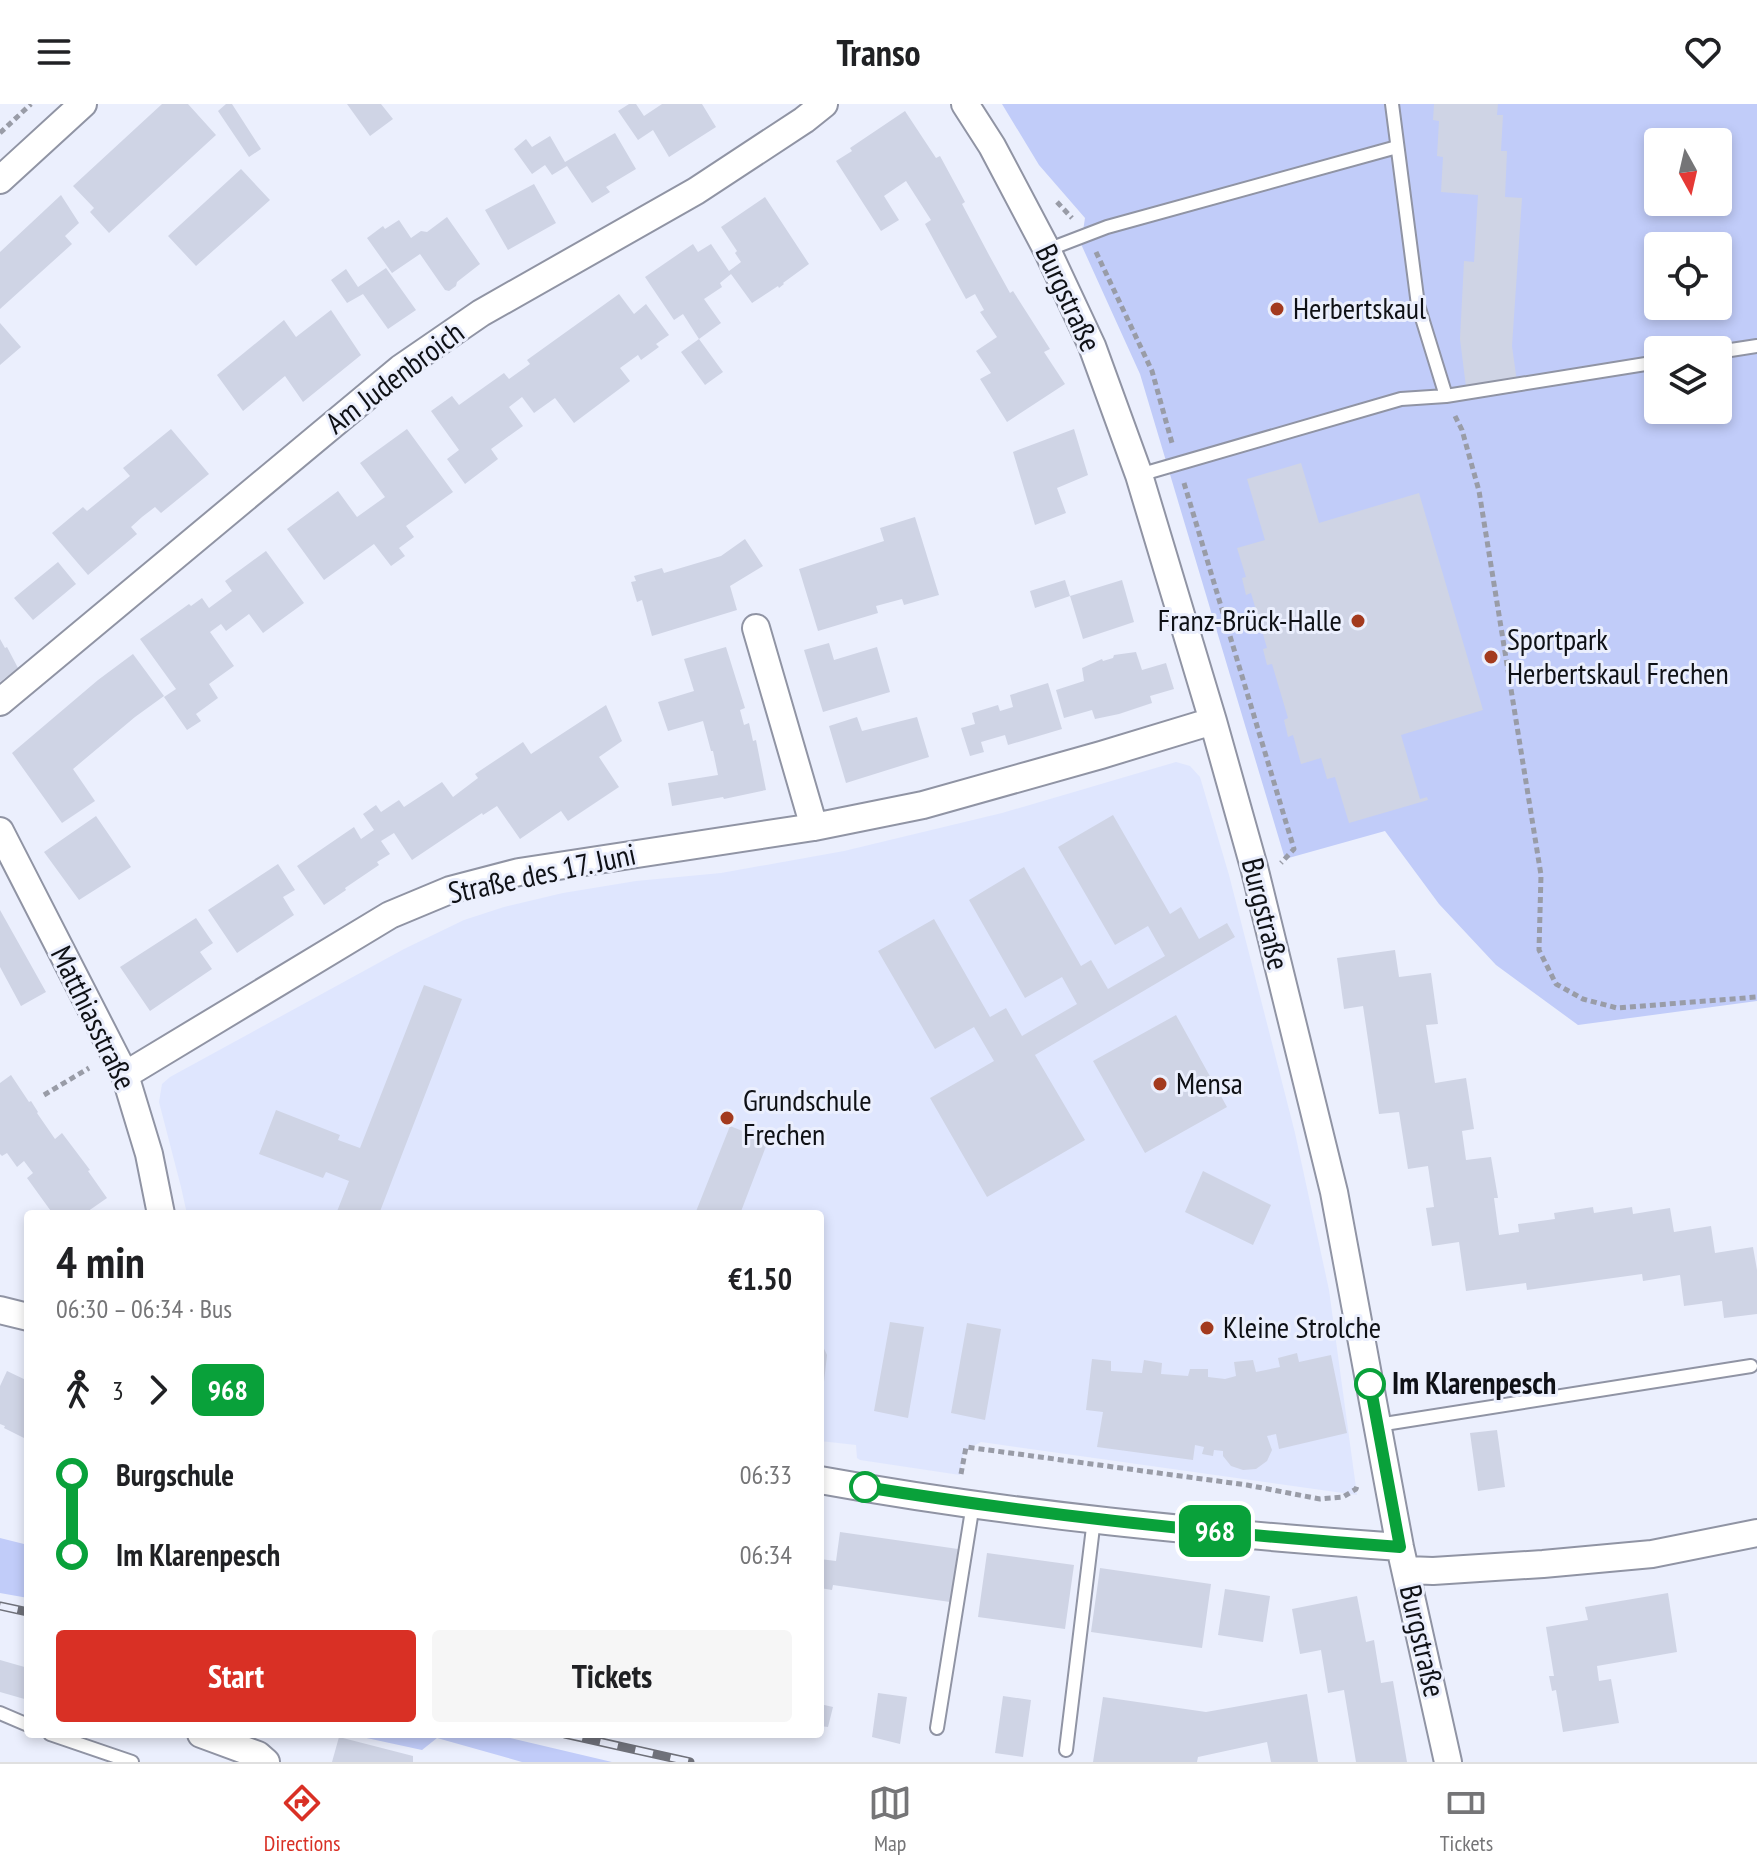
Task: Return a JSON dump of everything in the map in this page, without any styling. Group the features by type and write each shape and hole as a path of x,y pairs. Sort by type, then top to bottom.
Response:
{"street":[{"path":"0,180 83,104"},
{"name":"Am Judenbroich","path":"0,702 401,368 481,313 696,191 824,104"},
{"name":"Burgstraße","path":"965,104 992,146 1047,250 1092,346 1139,475 1213,721 1254,867 1334,1192 1403,1559 1448,1762"},
{"path":"756,628 814,827"},
{"name":"Straße des 17. Juni","path":"119,1064 390,915 450,890 519,872 814,827 923,805 1213,721"},
{"name":"Matthiasstraße","path":"0,831 119,1064 149,1154 160,1210"},
{"path":"0,1310 24,1316"},
{"path":"824,1481 973,1504 1403,1559 1433,1571 1652,1554 1757,1533"},
{"path":"212,1738 258,1755 266,1762"}],"lane":[{"path":"1392,104 1418,305 1446,396"},
{"path":"1047,250 1107,227 1397,147"},
{"path":"1732,350 1757,346"},
{"path":"1139,475 1401,399 1446,396 1644,364"},
{"path":"1378,1425 1751,1366"},
{"path":"937,1728 973,1504"},
{"path":"1066,1750 1094,1519"},
{"path":"0,1713 24,1723"},
{"path":"62,1738 132,1762"}],"path":[{"path":"0,133 31,104"},
{"path":"1446,396 1462,430 1479,491 1541,875 1539,950 1556,984 1583,999 1617,1008 1757,997"},
{"path":"44,1095 119,1064"},
{"path":"960,1478 966,1447 1247,1485 1320,1499 1343,1497 1356,1489 1362,1474"}],"shaded area":[{"name":"Sportpark Herbertskaul Frechen","path":"1002,104 1757,104 1757,1001 1578,1025 1496,965 1439,904 1385,831 1285,859 1140,374 1081,244 1085,218 1039,165"},
{"name":"Grundschule Frechen","path":"1176,762 1190,766 1200,777 1229,875 1295,1133 1329,1290 1357,1495 981,1442 964,1451 960,1475 860,1460 856,1445 824,1441 824,1210 186,1210 159,1102 162,1084 404,949 464,920 563,893 636,881 721,873 844,851 1002,813"},
{"path":"0,1538 24,1544 24,1597 0,1593"},
{"path":"366,1738 437,1738 422,1750"},
{"path":"437,1738 510,1738 612,1762 522,1762"}],"building":[{"path":"162,104 188,104 216,135 109,233 90,212 94,208 73,186"},
{"path":"226,104 232,104 261,149 249,157 218,111"},
{"path":"347,104 381,104 393,119 370,136"},
{"path":"629,104 636,104 644,116 662,104 702,104 716,127 669,157 653,130 638,140 618,111"},
{"path":"1434,104 1498,104 1497,115 1503,115 1501,151 1507,151 1505,197 1522,198 1512,346 1517,382 1466,387 1460,339 1464,261 1474,262 1478,195 1441,192 1443,157 1437,156 1439,121 1433,120"},
{"path":"905,111 936,158 940,156 989,255 1010,293 1013,291 1050,349 1044,352 1065,384 1007,422 980,379 991,373 976,351 997,337 980,312 984,310 975,294 966,299 925,224 931,220 906,181 884,196 899,220 881,231 836,161"},
{"path":"615,133 636,169 606,187 610,192 592,203 567,166 552,175 545,165 532,174 514,149 526,139 532,147 550,136 565,162"},
{"path":"241,169 270,200 196,266 168,236"},
{"path":"534,184 556,223 508,250 485,210"},
{"path":"61,195 79,223 65,236 72,244 0,309 0,252"},
{"path":"765,197 809,264 779,288 752,303 731,274 720,283 722,287 704,299 721,323 699,339 683,314 674,320 645,277 693,244 698,252 711,244 729,271 741,262 721,227"},
{"path":"447,217 480,264 449,291 445,290 420,254 392,273 367,238 383,226 385,229 399,220 411,238 421,231 427,232"},
{"path":"386,268 416,310 388,329 363,294 347,303 331,280 346,269 358,287"},
{"path":"619,294 634,314 646,304 669,335 641,360 638,355 620,368 630,381 574,423 555,398 534,413 522,397 509,407 523,426 491,449 498,459 465,484 447,459 459,450 431,411 452,396 459,405 504,373 509,379 530,364 527,360"},
{"path":"331,310 361,355 303,402 285,376 243,411 217,375 284,320 296,337"},
{"path":"0,323 21,347 0,365"},
{"path":"699,339 723,372 705,385 681,352"},
{"path":"171,429 209,474 161,513 155,507 142,517 131,527 137,534 88,575 52,533 83,507 87,511 130,476 123,468"},
{"path":"407,429 453,492 406,526 414,537 399,548 405,556 391,566 374,544 324,580 287,529 338,491 357,517 385,497 360,463"},
{"path":"1074,429 1088,475 1057,488 1066,513 1035,525 1013,452"},
{"name":"Franz-Brück-Halle","path":"1301,463 1319,523 1419,493 1483,710 1401,735 1420,799 1427,797 1428,800 1349,823 1335,777 1327,779 1321,758 1301,764 1293,735 1288,737 1284,720 1288,718 1272,664 1267,665 1263,649 1267,648 1251,593 1246,595 1242,578 1246,577 1237,548 1265,540 1247,479"},
{"path":"915,517 939,595 904,605 902,599 876,606 878,613 818,631 799,569 884,541 880,528"},
{"path":"745,539 763,566 730,586 737,610 652,636 642,600 637,602 631,582 636,581 634,576 662,568 664,573 721,556"},
{"path":"266,551 304,603 263,633 249,614 226,631 221,624 210,632 234,666 209,684 218,698 196,714 201,721 187,730 164,697 176,689 140,639 202,598 209,608 232,591 225,581"},
{"path":"58,562 76,584 33,620 14,598"},
{"path":"1065,580 1070,596 1035,608 1030,591"},
{"path":"1122,580 1134,622 1083,639 1070,596"},
{"path":"0,639 18,668 0,682"},
{"path":"829,643 834,660 877,647 890,692 823,712 804,650"},
{"path":"726,647 745,708 740,710 744,725 749,723 753,741 756,740 766,790 672,806 668,783 718,775 703,721 668,731 658,702 694,691 684,659"},
{"path":"1136,652 1142,670 1166,663 1174,689 1150,696 1152,703 1119,714 1095,719 1092,710 1064,718 1056,690 1084,681 1082,668 1102,659 1113,658 1114,655"},
{"path":"133,654 164,696 73,769 95,801 62,823 12,753"},
{"path":"1048,683 1062,729 1008,745 1005,735 981,742 984,752 970,756 961,728 975,724 972,713 998,705 1000,711 1013,707 1010,695"},
{"path":"606,705 622,741 599,757 619,787 568,821 561,811 520,839 497,806 412,860 394,833 381,841 390,854 324,905 297,866 354,827 361,839 374,830 363,814 376,805 381,812 399,800 404,807 442,782 453,797 478,778 475,774 523,742 531,754"},
{"path":"857,717 862,731 917,717 929,757 846,783 829,726"},
{"path":"1113,815 1170,914 1181,907 1199,939 1227,923 1235,937 1035,1055 1085,1140 987,1197 930,1098 994,1061 974,1027 935,1049 878,951 934,919 990,1017 1006,1008 1022,1036 1077,1004 1062,977 1025,998 969,900 1024,867 1081,966 1091,960 1108,989 1165,956 1148,926 1115,945 1058,847"},
{"path":"96,816 131,867 79,900 44,852"},
{"path":"278,864 295,890 283,897 294,915 237,953 208,910"},
{"path":"0,910 46,992 21,1006 0,967"},
{"path":"196,918 213,943 200,952 212,969 150,1011 120,967"},
{"path":"1395,950 1399,977 1431,973 1438,1024 1426,1025 1435,1083 1466,1078 1474,1129 1462,1131 1466,1160 1491,1157 1498,1198 1494,1198 1499,1235 1519,1232 1518,1224 1555,1219 1554,1213 1593,1207 1594,1213 1632,1207 1633,1214 1670,1208 1674,1232 1711,1226 1715,1253 1753,1247 1757,1270 1757,1314 1724,1318 1722,1301 1684,1306 1680,1275 1643,1281 1642,1274 1527,1290 1526,1283 1466,1291 1459,1242 1432,1246 1426,1208 1434,1207 1428,1166 1408,1169 1399,1112 1379,1114 1363,1006 1344,1009 1337,958"},
{"path":"424,985 462,999 381,1210 338,1210 349,1181 326,1172 323,1178 259,1154 276,1110 340,1135 338,1140 360,1148"},
{"name":"Mensa","path":"1176,1015 1227,1107 1145,1153 1093,1061"},
{"path":"11,1075 55,1139 62,1133 107,1198 90,1210 50,1210 27,1178 33,1173 24,1161 17,1167 7,1153 0,1154 0,1083"},
{"path":"730,1126 768,1141 742,1210 697,1210"},
{"path":"1203,1171 1271,1205 1253,1245 1185,1212"},
{"path":"890,1322 924,1327 908,1418 874,1411"},
{"path":"967,1323 1001,1329 985,1420 951,1413"},
{"path":"824,1349 827,1355 824,1382"},
{"path":"1297,1353 1299,1362 1331,1355 1347,1433 1279,1449 1276,1434 1267,1436 1272,1450 1267,1461 1256,1469 1243,1470 1231,1466 1223,1451 1214,1450 1213,1456 1202,1454 1204,1447 1195,1445 1193,1460 1097,1447 1103,1412 1086,1410 1092,1359 1111,1361 1111,1371 1142,1373 1144,1360 1162,1363 1161,1374 1188,1376 1190,1369 1208,1369 1208,1377 1225,1379 1236,1376 1234,1362 1253,1360 1256,1372 1280,1367 1278,1358"},
{"path":"7,1371 24,1379 24,1438 0,1424 0,1386"},
{"path":"1497,1430 1505,1487 1478,1491 1470,1433"},
{"path":"840,1532 958,1549 950,1602 833,1585 832,1590 824,1589 824,1560 836,1561"},
{"path":"987,1553 1074,1565 1065,1629 978,1617"},
{"path":"1100,1568 1211,1584 1202,1648 1091,1632"},
{"path":"1225,1589 1270,1596 1263,1642 1218,1635"},
{"path":"1668,1593 1677,1652 1597,1666 1599,1681 1611,1679 1619,1723 1563,1732 1556,1690 1552,1691 1549,1676 1554,1676 1546,1627 1588,1620 1585,1607"},
{"path":"1357,1596 1366,1642 1374,1640 1381,1683 1393,1681 1407,1762 1356,1762 1344,1690 1328,1693 1321,1650 1300,1654 1292,1609"},
{"path":"0,1660 24,1667 24,1699 0,1692"},
{"path":"878,1693 907,1697 900,1744 872,1737"},
{"path":"1307,1694 1318,1762 1271,1762 1267,1742 1198,1757 1197,1762 1093,1762 1103,1697 1206,1712"},
{"path":"1003,1696 1031,1700 1023,1757 995,1753"},
{"path":"824,1705 833,1707 828,1727 824,1726"},
{"path":"339,1738 413,1756 413,1762 332,1762"}],"railway":[{"path":"0,1606 24,1611"},
{"path":"583,1738 690,1762"}],"bus line":[{"name":"968","path":"865,1487 973,1504 1155,1526 1400,1547 1370,1384"}],"place":[{"name":"Herbertskaul","path":"1277,309"},
{"name":"Franz-Brück-Halle","path":"1358,621"},
{"name":"Sportpark Herbertskaul Frechen","path":"1491,657"},
{"name":"Mensa","path":"1160,1084"},
{"name":"Grundschule Frechen","path":"727,1118"},
{"name":"Kleine Strolche","path":"1207,1328"},
{"name":"Im Klarenpesch","path":"1370,1384"}]}
